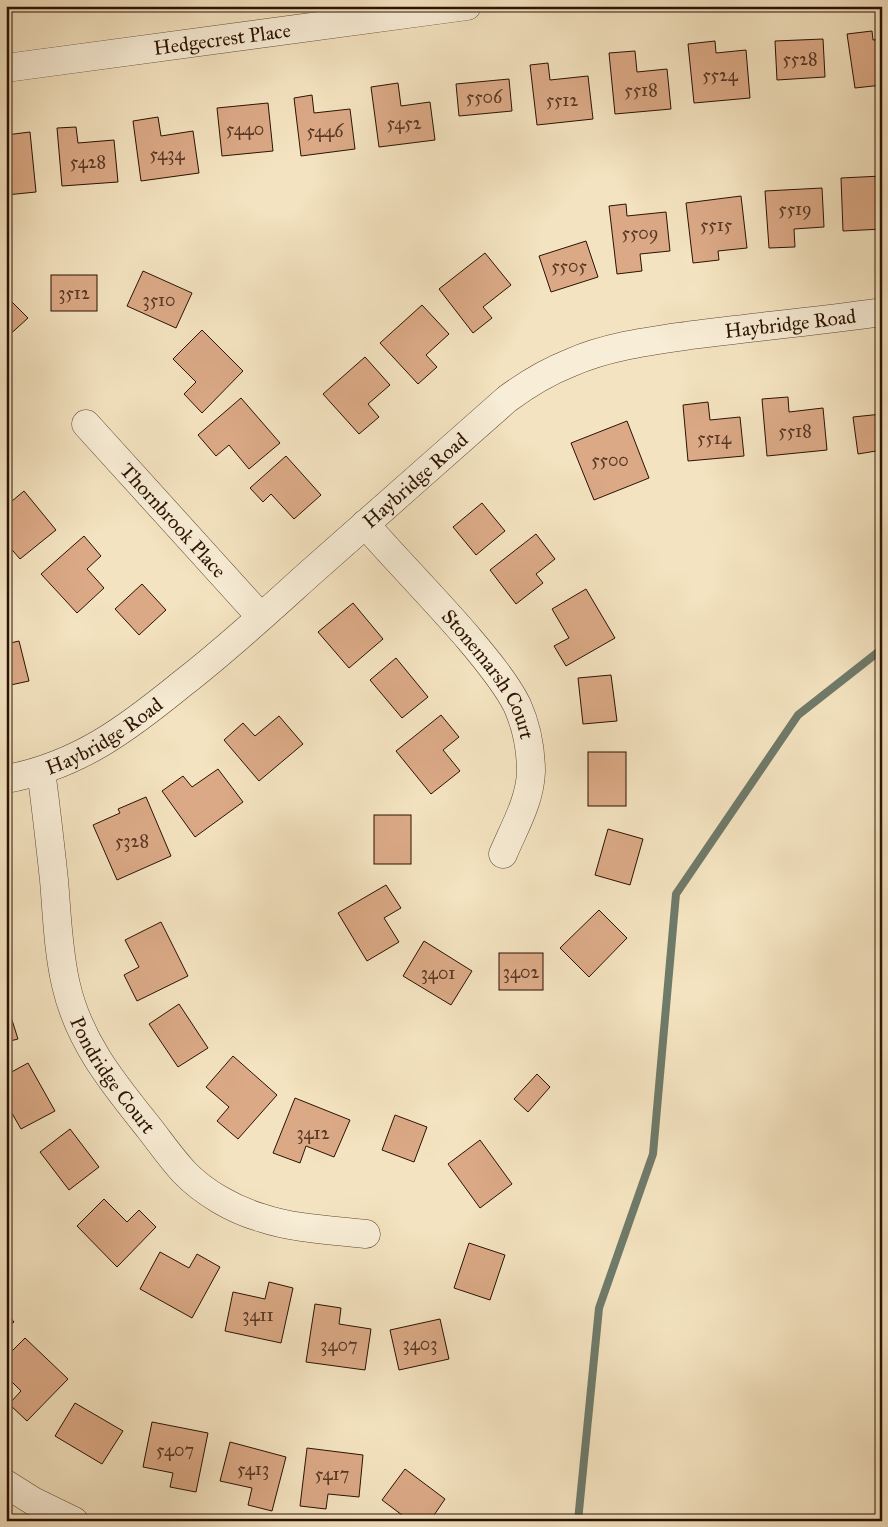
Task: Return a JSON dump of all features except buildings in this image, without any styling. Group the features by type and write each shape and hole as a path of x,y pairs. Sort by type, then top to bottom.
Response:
{"street":[{"name":"Hedgecrest Place","path":"6,68 467,6"},
{"name":"Haybridge Road","path":"6,779 41,771 73,759 125,729 214,659 507,399 546,374 570,362 603,351 652,340 882,312"},
{"name":"Thornbrook Place","path":"86,424 261,618"},
{"name":"Stonemarsh Court","path":"365,524 483,656 516,704 528,738 531,773 525,804 503,854"},
{"name":"Pondridge Court","path":"41,771 50,833 59,940 66,985 77,1019 92,1052 126,1100 185,1172 208,1192 234,1207 261,1218 290,1225 366,1234"},
{"path":"6,1484 33,1501 74,1521"}],"waterway":[{"path":"578,1521 599,1308 653,1154 676,894 798,715 882,649"}]}
